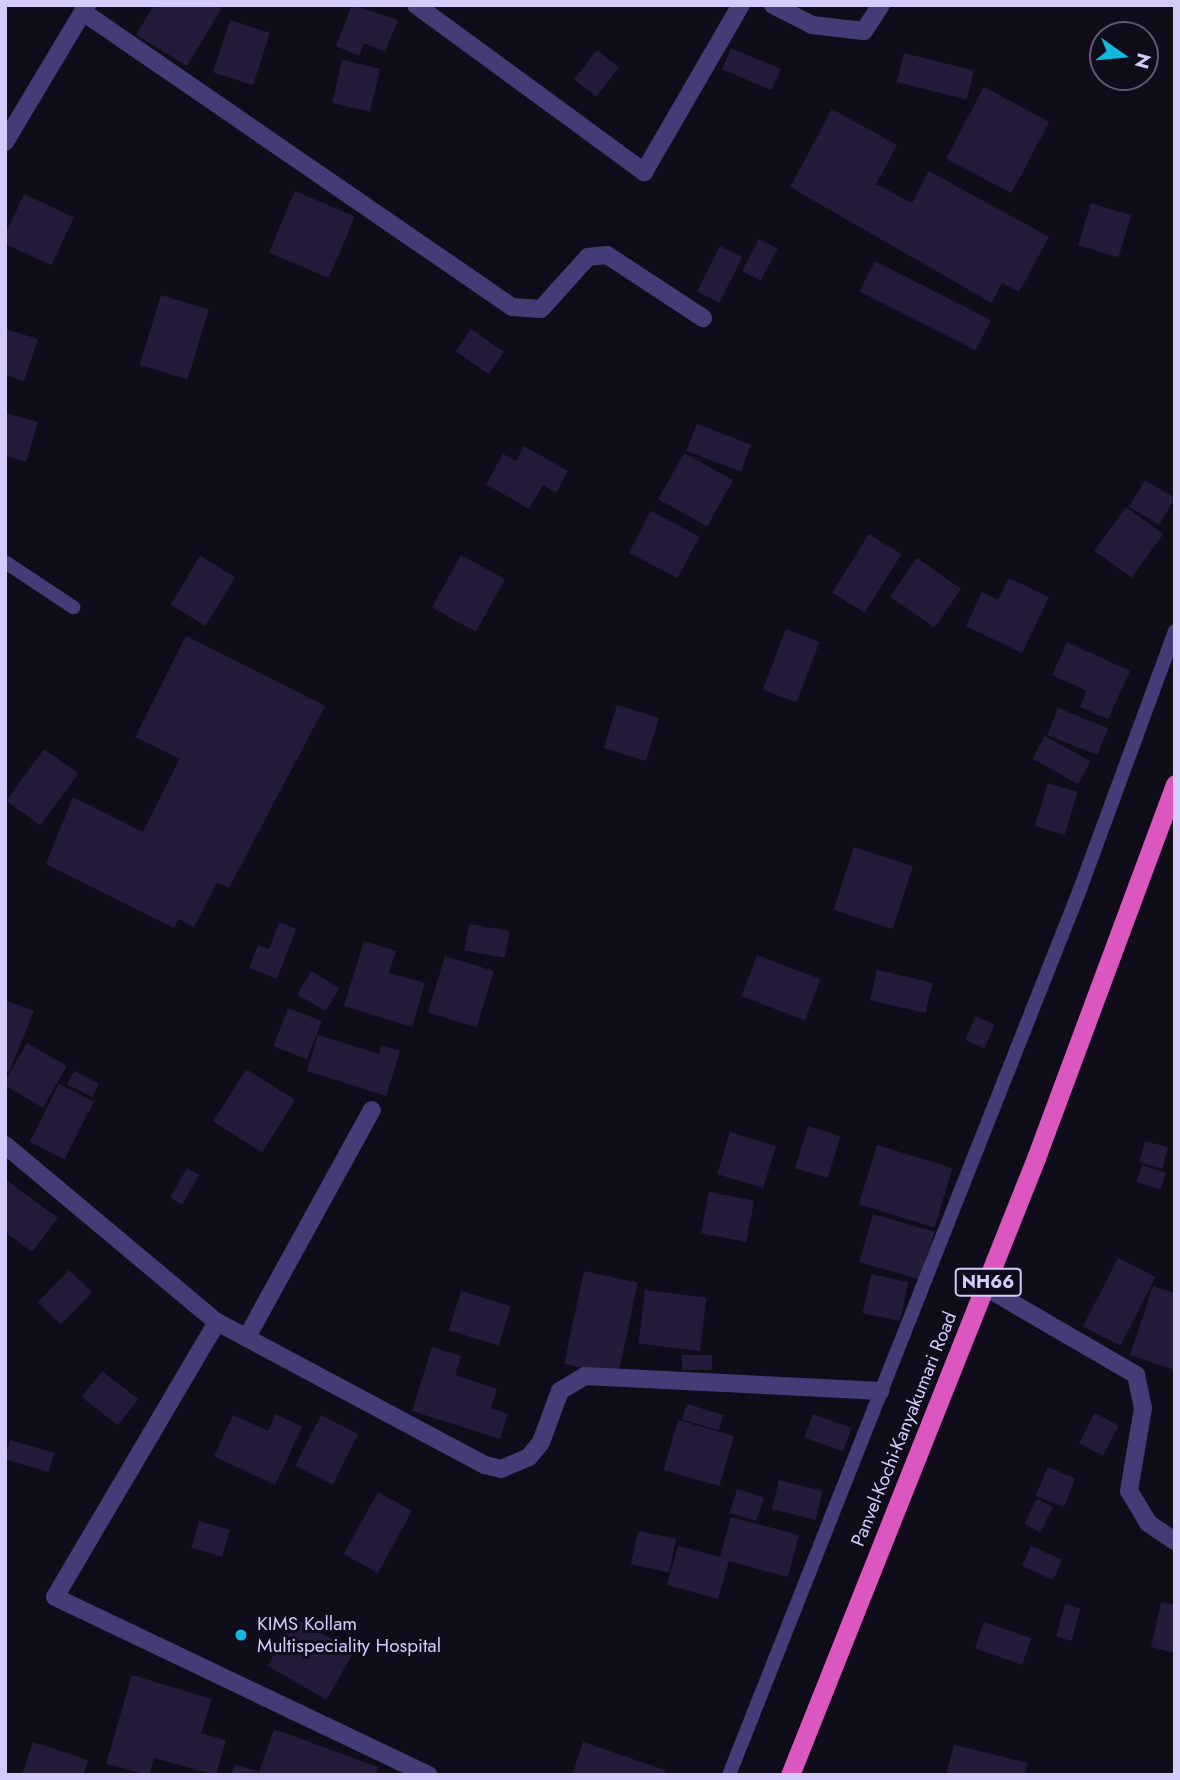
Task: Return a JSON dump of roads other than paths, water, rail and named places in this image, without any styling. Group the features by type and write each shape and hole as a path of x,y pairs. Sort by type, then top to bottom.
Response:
{"highway":[{"name":"Panvel-Kochi-Kanyakumari Road","path":"790,1775 985,1287 1174,787"}],"street":[{"path":"416,5 644,172 741,5"},
{"path":"773,5 812,25 864,31 881,5"},
{"path":"5,142 85,8 512,307 541,309 588,257 607,255 703,318"},
{"path":"247,1337 372,1110"},
{"path":"5,1145 217,1322 501,1469 529,1457 541,1442 560,1391 584,1376 881,1391"},
{"path":"985,1287 1127,1365 1136,1375 1143,1408 1129,1491 1148,1523 1175,1541"},
{"path":"217,1322 55,1597 429,1775"}],"lane":[{"path":"5,562 73,607"},
{"path":"729,1775 1079,891 1175,631"}],"place":[{"name":"KIMS Kollam Multispeciality Hospital","path":"241,1635"}]}
